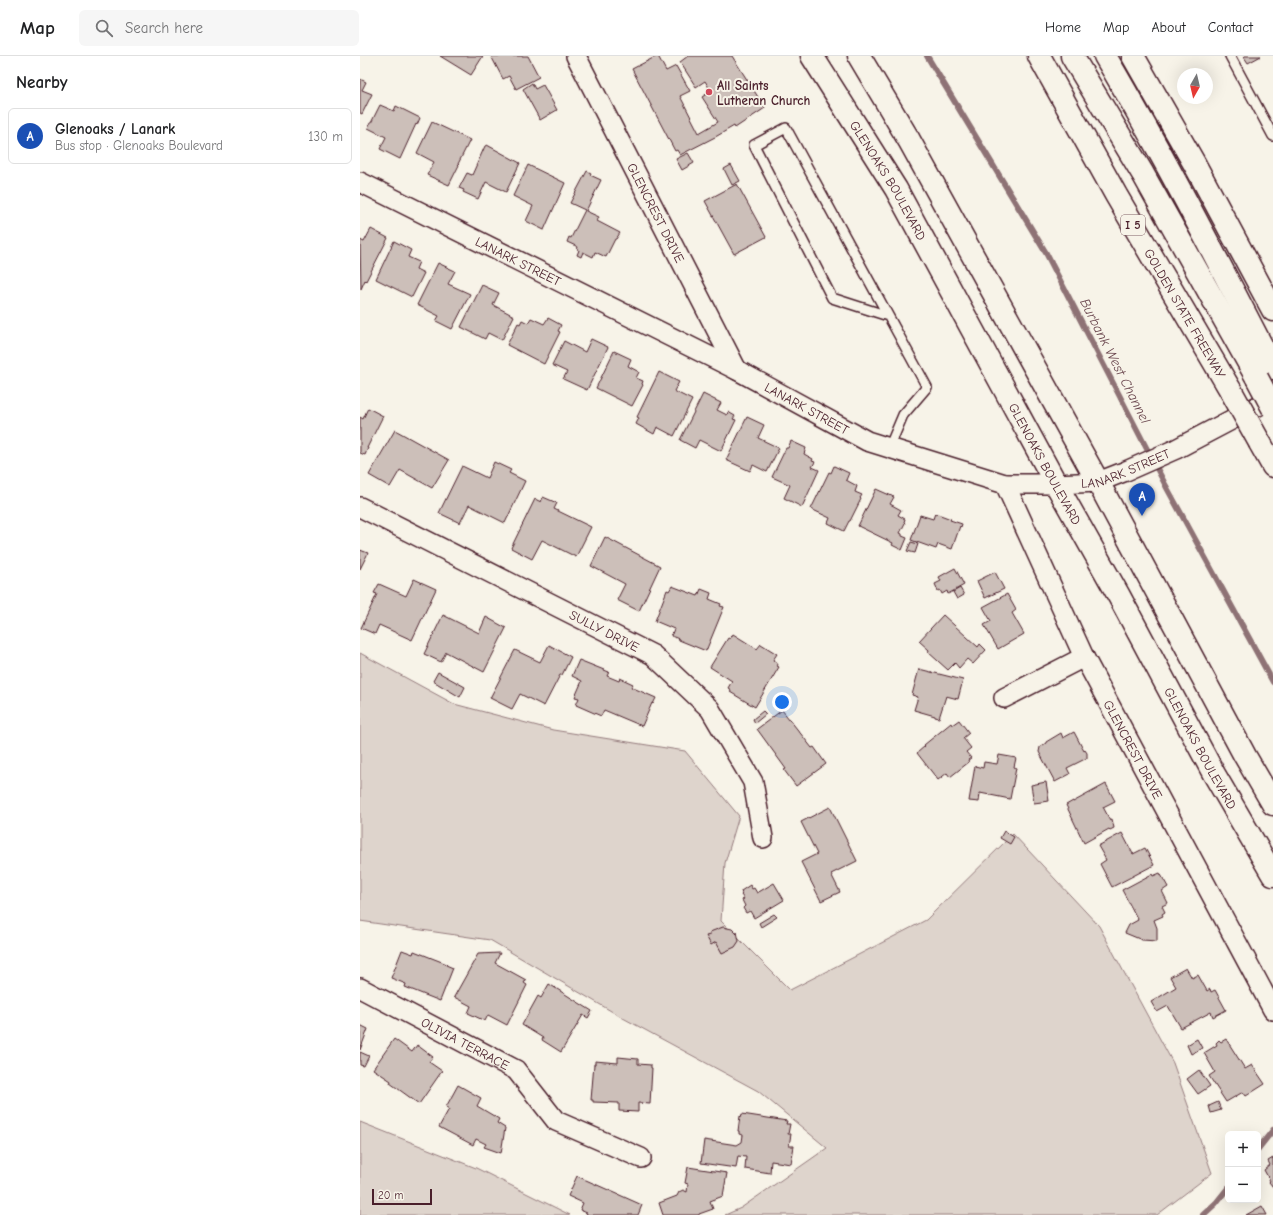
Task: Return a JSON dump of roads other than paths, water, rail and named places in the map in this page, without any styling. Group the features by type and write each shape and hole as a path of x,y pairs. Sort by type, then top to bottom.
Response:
{"main road":[{"name":"GLENOAKS BOULEVARD","path":"812,56 896,189 1056,484 1119,596 1214,774 1273,875"},
{"path":"859,56 909,140 1098,482 1245,756 1273,804"},
{"name":"GOLDEN STATE FREEWAY","path":"1039,56 1116,195 1231,391 1273,466"},
{"path":"1072,56 1265,373"},
{"path":"1105,56 1140,116 1200,226 1265,373 1273,408"},
{"path":"1133,56 1194,163 1273,310"}],"street":[{"name":"GLENCREST DRIVE","path":"576,56 737,370"},
{"name":"LANARK STREET","path":"360,182 737,370 867,441 1005,484 1098,482 1176,449 1273,398"},
{"name":"GLENCREST DRIVE","path":"1005,484 1084,657 1273,1010"},
{"name":"SULLY DRIVE","path":"360,507 653,655 710,709 753,782 763,838"},
{"path":"1004,698 1084,657"},
{"name":"OLIVIA TERRACE","path":"360,988 516,1070 556,1121 641,1158"}],"lane":[{"path":"1230,56 1273,136"},
{"path":"888,316 832,298 754,145 786,128 927,387 903,415 889,448"}],"waterway":[{"name":"Burbank West Channel","path":"927,56 1046,253 1166,486 1273,682"},
{"path":"1261,1145 1273,1130"},
{"path":"1203,1215 1225,1192"}],"place":[{"name":"All Saints Lutheran Church","path":"709,92"},
{"name":"Glenoaks / Lanark","path":"1142,516"}]}
